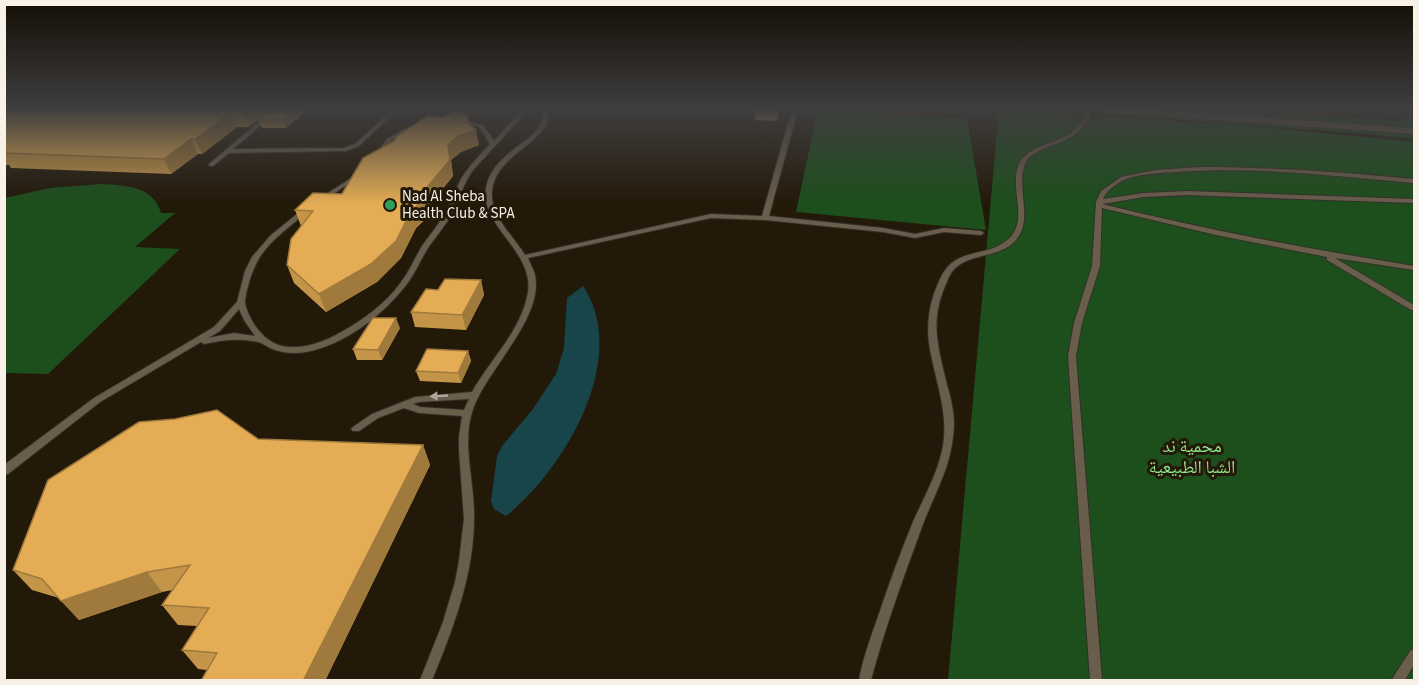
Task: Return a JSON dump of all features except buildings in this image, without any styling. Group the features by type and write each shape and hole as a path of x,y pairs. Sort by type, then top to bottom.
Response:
{"lane":[{"path":"211,165 239,141"},
{"path":"227,151 344,150 361,141"},
{"path":"4,471 97,400 217,329 241,303 249,271 255,259 273,236 297,215 370,166 388,141"},
{"path":"198,342 234,336 262,340 280,349 306,349 334,339 376,311 405,282 449,212 463,180 496,141"},
{"path":"426,681 451,621 465,566 469,518 464,453 467,413 475,395 520,325 532,288 531,272 525,257 497,221 488,196 489,184 503,162 527,141"},
{"path":"765,218 786,141"},
{"path":"865,681 876,635 948,445 947,400 930,335 931,313 936,293 954,262 972,254 997,249 1014,239 1020,226 1019,172 1024,159 1062,141"},
{"path":"1096,681 1072,356 1075,333 1097,262 1099,203 1104,190 1115,181 1132,174 1170,169 1269,170 1414,182"},
{"path":"1099,203 1144,195 1187,193 1414,201"},
{"path":"1099,203 1237,239 1414,268"},
{"path":"525,257 689,219 732,215 884,230 915,236 944,230 981,233"},
{"path":"1324,255 1414,308"},
{"path":"241,303 248,322 262,340"},
{"path":"356,429 375,416 424,397 475,395"},
{"path":"406,405 419,410 467,413"},
{"path":"1398,681 1414,655"}],"green space":[{"path":"811,141 971,141 986,230 796,212"},
{"name":"محمية ند الشبا الطبيعية","path":"996,141 1414,142 1414,680 948,680"},
{"path":"100,184 128,186 145,192 152,197 161,213 175,213 135,247 180,249 48,374 5,373 5,198 50,188"}],"water":[{"path":"583,286 596,315 599,346 595,378 584,411 569,442 549,471 528,496 506,516 494,509 491,501 497,456 556,374 564,348 567,298"}],"place":[{"name":"Nad Al Sheba Health Club & SPA","path":"390,205"}]}
